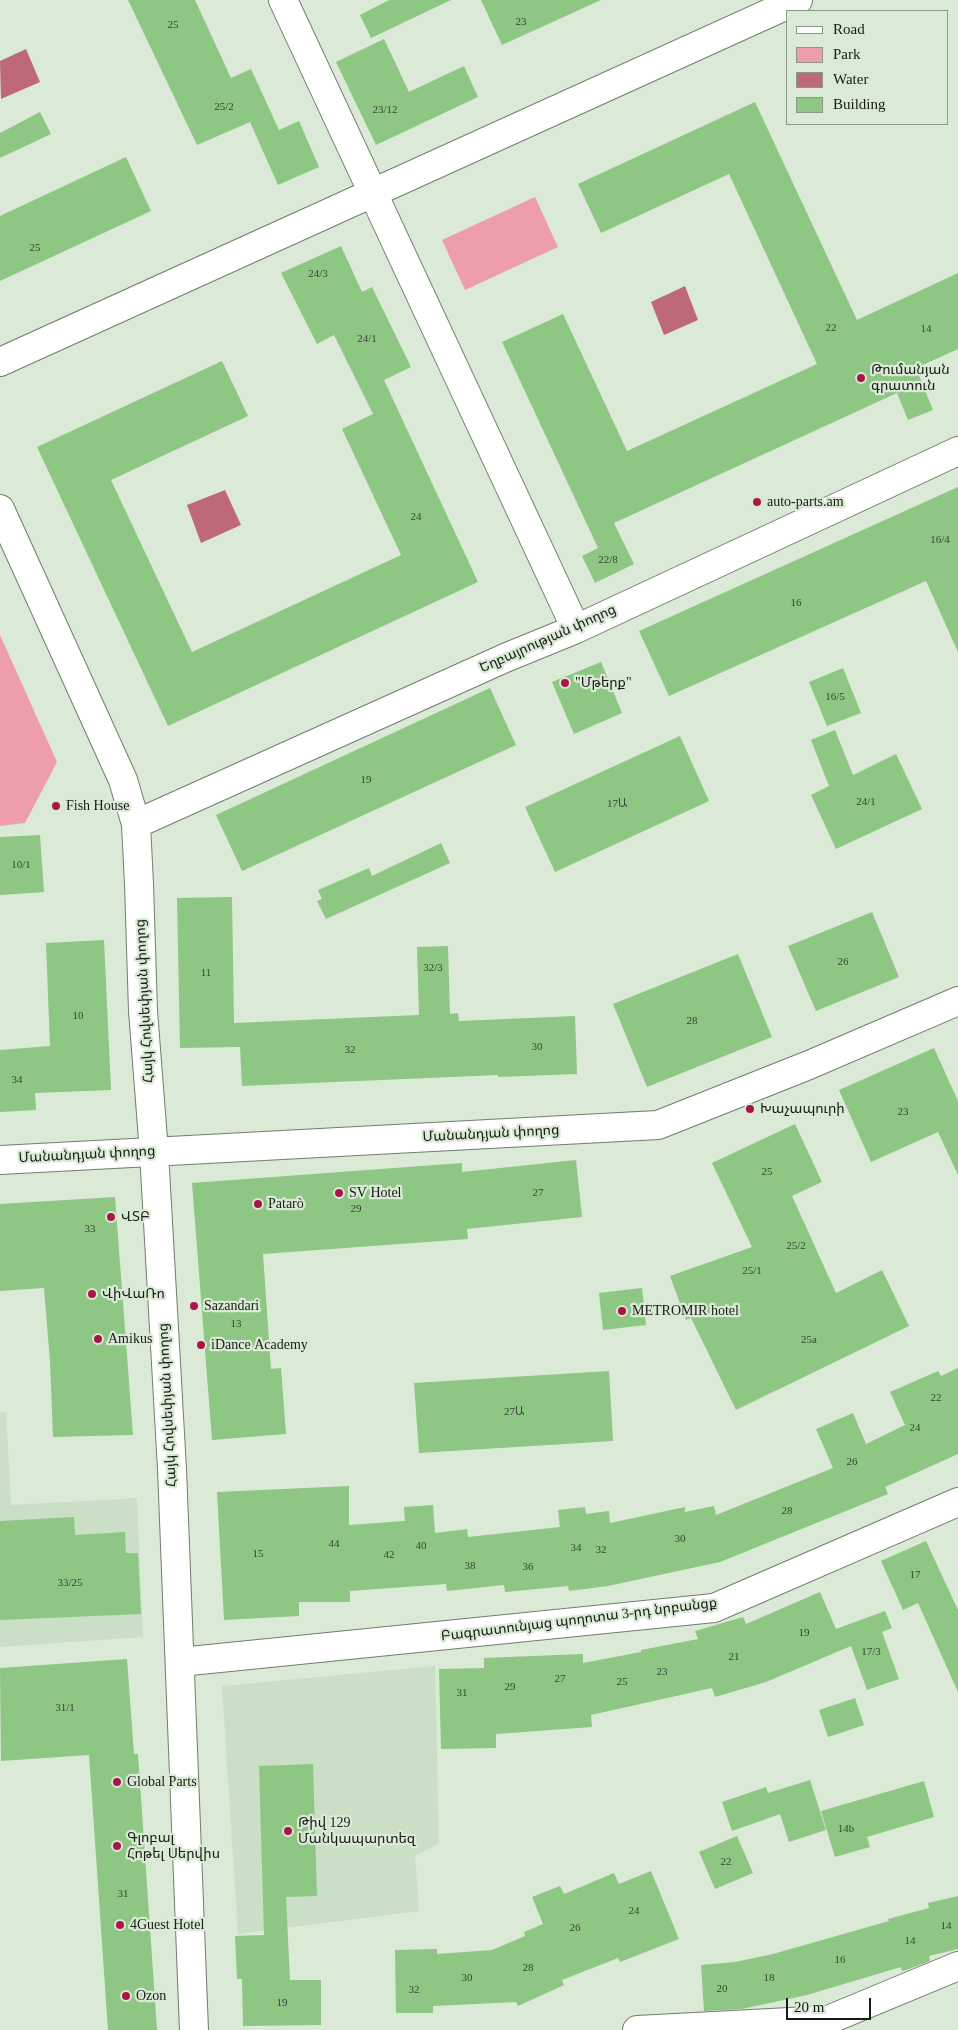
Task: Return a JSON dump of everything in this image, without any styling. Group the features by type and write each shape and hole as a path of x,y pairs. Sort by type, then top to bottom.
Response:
{"street":[{"path":"282,0 576,629"},
{"path":"0,362 798,0"},
{"name":"Եղբայրության փողոց","path":"136,824 505,658 576,629 958,451"},
{"name":"Հայկ Հովսեփյան փողոց","path":"0,509 123,780 136,824 143,1011 154,1152 171,1459 194,2030"},
{"name":"Մանանդյան փողոց","path":"0,1160 658,1125 809,1065 958,1001"},
{"name":"Բագրատունյաց պողոտա 3-րդ նրբանցք","path":"180,1662 714,1608 958,1502"},
{"path":"637,2030 828,2020 958,1966"}],"shaded area":[{"path":"0,1412 6,1412 11,1505 137,1498 143,1637 0,1647"},
{"path":"435,1666 439,1843 415,1856 419,1911 238,1934 222,1686"}],"green space":[{"path":"535,197 558,247 465,290 442,240"},
{"path":"0,635 57,762 25,823 0,826"}],"water":[{"path":"26,49 40,82 1,99 0,61"},
{"path":"685,286 698,320 664,335 651,302"},
{"path":"225,490 241,525 201,543 187,505"}],"building":[{"path":"128,0 195,0 231,78 251,69 279,130 299,121 319,167 278,185 250,122 197,145"},
{"path":"389,0 451,0 371,38 360,15"},
{"path":"481,0 601,0 502,45"},
{"path":"384,39 409,92 464,66 478,97 376,145 336,62"},
{"path":"755,102 857,320 958,273 958,349 916,368 933,410 908,420 897,393 614,523 634,564 595,583 582,556 598,548 502,342 563,314 627,451 817,364 729,174 601,233 578,184"},
{"path":"40,112 51,134 0,158 0,133"},
{"path":"126,157 151,211 0,281 0,216"},
{"path":"341,246 362,292 372,287 411,367 384,380 478,582 168,726 37,447 222,361 248,416 111,480 192,652 401,555 342,429 373,414 334,335 317,344 281,273"},
{"path":"958,487 958,652 926,581 669,696 639,631"},
{"path":"601,662 622,713 574,734 552,682"},
{"path":"843,668 861,713 827,726 809,682"},
{"path":"490,688 516,745 242,871 216,815"},
{"path":"835,730 853,775 896,754 922,809 836,849 811,795 829,786 811,740"},
{"path":"680,736 709,801 555,872 525,807"},
{"path":"40,835 44,892 0,895 0,837"},
{"path":"441,843 450,863 326,919 317,901 322,899 318,890 369,868 372,876"},
{"path":"232,897 234,1023 419,1015 417,947 448,946 450,1014 458,1013 459,1021 575,1016 577,1074 498,1077 498,1075 242,1086 240,1047 180,1048 177,898"},
{"path":"872,912 899,977 816,1011 788,946"},
{"path":"104,940 111,1090 35,1093 36,1110 0,1112 0,1050 50,1046 46,943"},
{"path":"738,954 772,1037 647,1087 613,1004"},
{"path":"934,1048 958,1101 958,1175 938,1132 871,1162 839,1090"},
{"path":"795,1124 822,1182 792,1196 836,1293 882,1270 909,1326 736,1410 691,1318 686,1320 670,1276 752,1247 712,1163"},
{"path":"576,1160 582,1217 467,1229 468,1239 263,1254 271,1369 281,1368 286,1434 212,1440 192,1183 462,1163 462,1172"},
{"path":"115,1197 133,1435 53,1437 50,1362 44,1288 0,1291 0,1204"},
{"path":"642,1288 646,1325 603,1330 599,1293"},
{"path":"958,1368 958,1454 885,1487 888,1494 720,1562 608,1586 569,1591 568,1586 505,1592 504,1585 447,1591 446,1584 350,1591 350,1602 299,1602 299,1616 224,1620 217,1492 349,1486 349,1525 405,1521 404,1507 433,1505 435,1533 467,1529 468,1537 560,1527 558,1510 585,1507 586,1514 609,1511 610,1523 685,1507 685,1512 714,1506 716,1515 833,1468 816,1429 853,1413 866,1444 905,1425 890,1392 938,1371 941,1376"},
{"path":"609,1371 613,1441 419,1453 414,1383"},
{"path":"74,1517 75,1535 125,1532 126,1553 138,1553 141,1614 0,1620 0,1521"},
{"path":"926,1541 958,1610 958,1692 918,1603 903,1610 881,1561"},
{"path":"820,1592 836,1629 885,1611 892,1628 882,1632 899,1679 867,1690 851,1646 766,1682 715,1697 712,1688 591,1715 592,1727 496,1734 496,1748 441,1749 439,1669 484,1668 484,1658 583,1654 583,1663 641,1652 641,1650 698,1639 695,1631 743,1617 746,1624"},
{"path":"127,1659 134,1754 138,1754 157,2030 108,2030 89,1755 1,1761 0,1668"},
{"path":"855,1698 864,1725 828,1737 819,1710"},
{"path":"313,1764 317,1896 286,1897 290,1980 321,1980 321,2025 243,2026 242,1979 237,1979 235,1936 264,1935 259,1766"},
{"path":"810,1780 826,1830 789,1842 780,1814 732,1831 722,1802 766,1787 768,1793"},
{"path":"924,1781 934,1817 867,1837 870,1847 835,1857 821,1811"},
{"path":"737,1836 753,1873 715,1889 699,1852"},
{"path":"651,1871 679,1939 620,1962 618,1958 562,1980 564,1985 518,2006 516,2002 433,2006 433,2013 396,2013 395,1950 437,1949 437,1954 492,1950 525,1936 524,1932 543,1924 532,1897 560,1886 564,1894 614,1873 619,1884"},
{"path":"958,1896 958,1949 929,1956 930,1961 909,1969 902,1971 901,1967 807,1995 742,2009 704,2011 701,1965 735,1962 773,1954 889,1921 888,1919 929,1908 928,1903"}],"place":[{"name":"Թումանյան գրատուն","path":"861,378"},
{"name":"auto-parts.am","path":"757,502"},
{"name":"\"Մթերք\"","path":"565,683"},
{"name":"Fish House","path":"56,806"},
{"name":"Խաչապուրի","path":"750,1109"},
{"name":"SV Hotel","path":"339,1193"},
{"name":"Patarò","path":"258,1204"},
{"name":"ՎՏԲ","path":"111,1217"},
{"name":"ՎիՎաՌո","path":"92,1294"},
{"name":"Sazandari","path":"194,1306"},
{"name":"METROMIR hotel","path":"622,1311"},
{"name":"Amikus","path":"98,1339"},
{"name":"iDance Academy","path":"201,1345"},
{"name":"Global Parts","path":"117,1782"},
{"name":"Թիվ 129 Մանկապարտեզ","path":"288,1831"},
{"name":"Գլոբալ Հոթել Սերվիս","path":"117,1846"},
{"name":"4Guest Hotel","path":"120,1925"},
{"name":"Ozon","path":"126,1996"}]}
